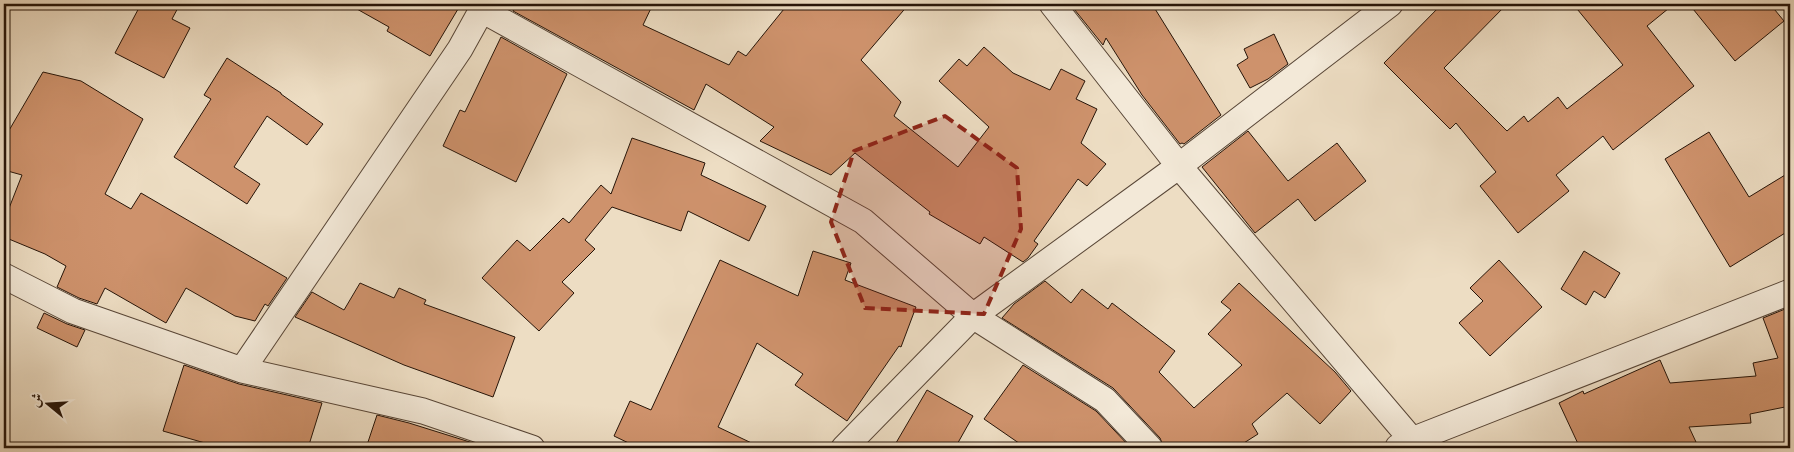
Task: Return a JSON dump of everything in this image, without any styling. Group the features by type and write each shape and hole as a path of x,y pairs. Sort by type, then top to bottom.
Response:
{"street":[{"path":"1052,4 1179,166 1404,444 1790,292"},
{"path":"844,448 973,316 1179,166 1390,4"},
{"path":"242,370 460,49 483,6 863,221 973,316 1105,400 1150,448"},
{"path":"4,276 72,312 242,370 424,411 532,448"}],"highlighted area":[{"path":"945,116 1017,168 1021,229 984,314 865,308 831,222 854,151"}],"building":[{"path":"141,4 180,4 172,19 190,28 164,78 115,53"},
{"path":"348,4 461,4 430,56 387,31 389,27"},
{"path":"516,4 653,4 643,25 729,65 738,51 746,56 788,4 909,4 861,60 901,102 894,116 958,167 989,127 939,81 959,59 967,66 984,47 1013,73 1050,90 1061,69 1085,81 1076,99 1097,109 1081,143 1106,164 1087,186 1078,179 1034,241 1038,244 1023,262 984,237 980,244 929,214 930,212 855,153 831,175 760,141 774,127 706,84 694,110 513,11"},
{"path":"1070,4 1152,4 1221,115 1184,144 1180,144 1142,95 1106,38 1103,45"},
{"path":"1442,4 1507,4 1444,68 1507,131 1524,116 1528,122 1558,97 1567,109 1623,65 1573,4 1674,4 1647,26 1694,86 1613,150 1603,136 1556,175 1569,191 1518,233 1480,186 1496,172 1456,123 1450,129 1384,63"},
{"path":"1689,4 1770,4 1784,21 1735,61"},
{"path":"1274,34 1288,64 1268,79 1250,88 1237,65 1248,58 1244,49"},
{"path":"501,37 567,74 516,182 443,146 460,110 465,112"},
{"path":"227,58 281,93 323,124 307,145 267,116 234,167 260,184 247,204 174,157 211,99 204,95"},
{"path":"43,72 81,81 143,119 105,194 131,209 141,193 287,278 268,306 265,304 255,321 235,316 186,288 166,323 105,288 97,304 79,298 57,287 66,266 45,254 4,237 4,221 22,175 4,170 4,139"},
{"path":"1248,131 1288,181 1337,143 1366,181 1315,221 1298,199 1255,233 1202,167"},
{"path":"1709,132 1749,197 1790,172 1790,230 1730,267 1665,159"},
{"path":"632,138 705,163 701,175 766,206 749,241 688,211 681,231 612,207 585,240 595,249 562,282 574,293 539,331 482,278 517,240 530,251 563,218 569,223 601,185 611,194"},
{"path":"813,251 851,263 845,280 916,307 901,347 899,346 847,421 795,385 803,374 757,343 718,427 762,448 639,448 614,436 630,401 651,410 720,260 798,296"},
{"path":"1584,251 1620,273 1605,298 1594,291 1586,305 1561,289"},
{"path":"1499,260 1542,307 1490,356 1459,323 1483,301 1470,288"},
{"path":"1045,281 1071,303 1082,289 1108,309 1112,303 1175,351 1159,372 1194,408 1242,365 1208,334 1231,310 1221,302 1239,283 1335,372 1351,391 1320,424 1287,393 1252,424 1258,434 1236,448 1164,448 1160,438 1113,388 1002,318 1014,304"},
{"path":"360,283 394,298 399,288 426,300 424,304 515,337 493,397 404,365 295,317 312,292 344,310"},
{"path":"1790,307 1790,406 1750,414 1751,423 1689,427 1696,442 1683,448 1580,448 1559,403 1583,391 1584,394 1660,360 1670,383 1756,376 1753,363 1778,358 1763,318"},
{"path":"44,313 85,330 77,347 37,328"},
{"path":"184,365 239,384 322,403 308,448 203,448 205,443 163,431"},
{"path":"1023,365 1096,411 1131,448 1026,448 984,419"},
{"path":"927,390 973,416 955,448 893,448"},
{"path":"377,415 473,443 472,448 366,448"}]}
